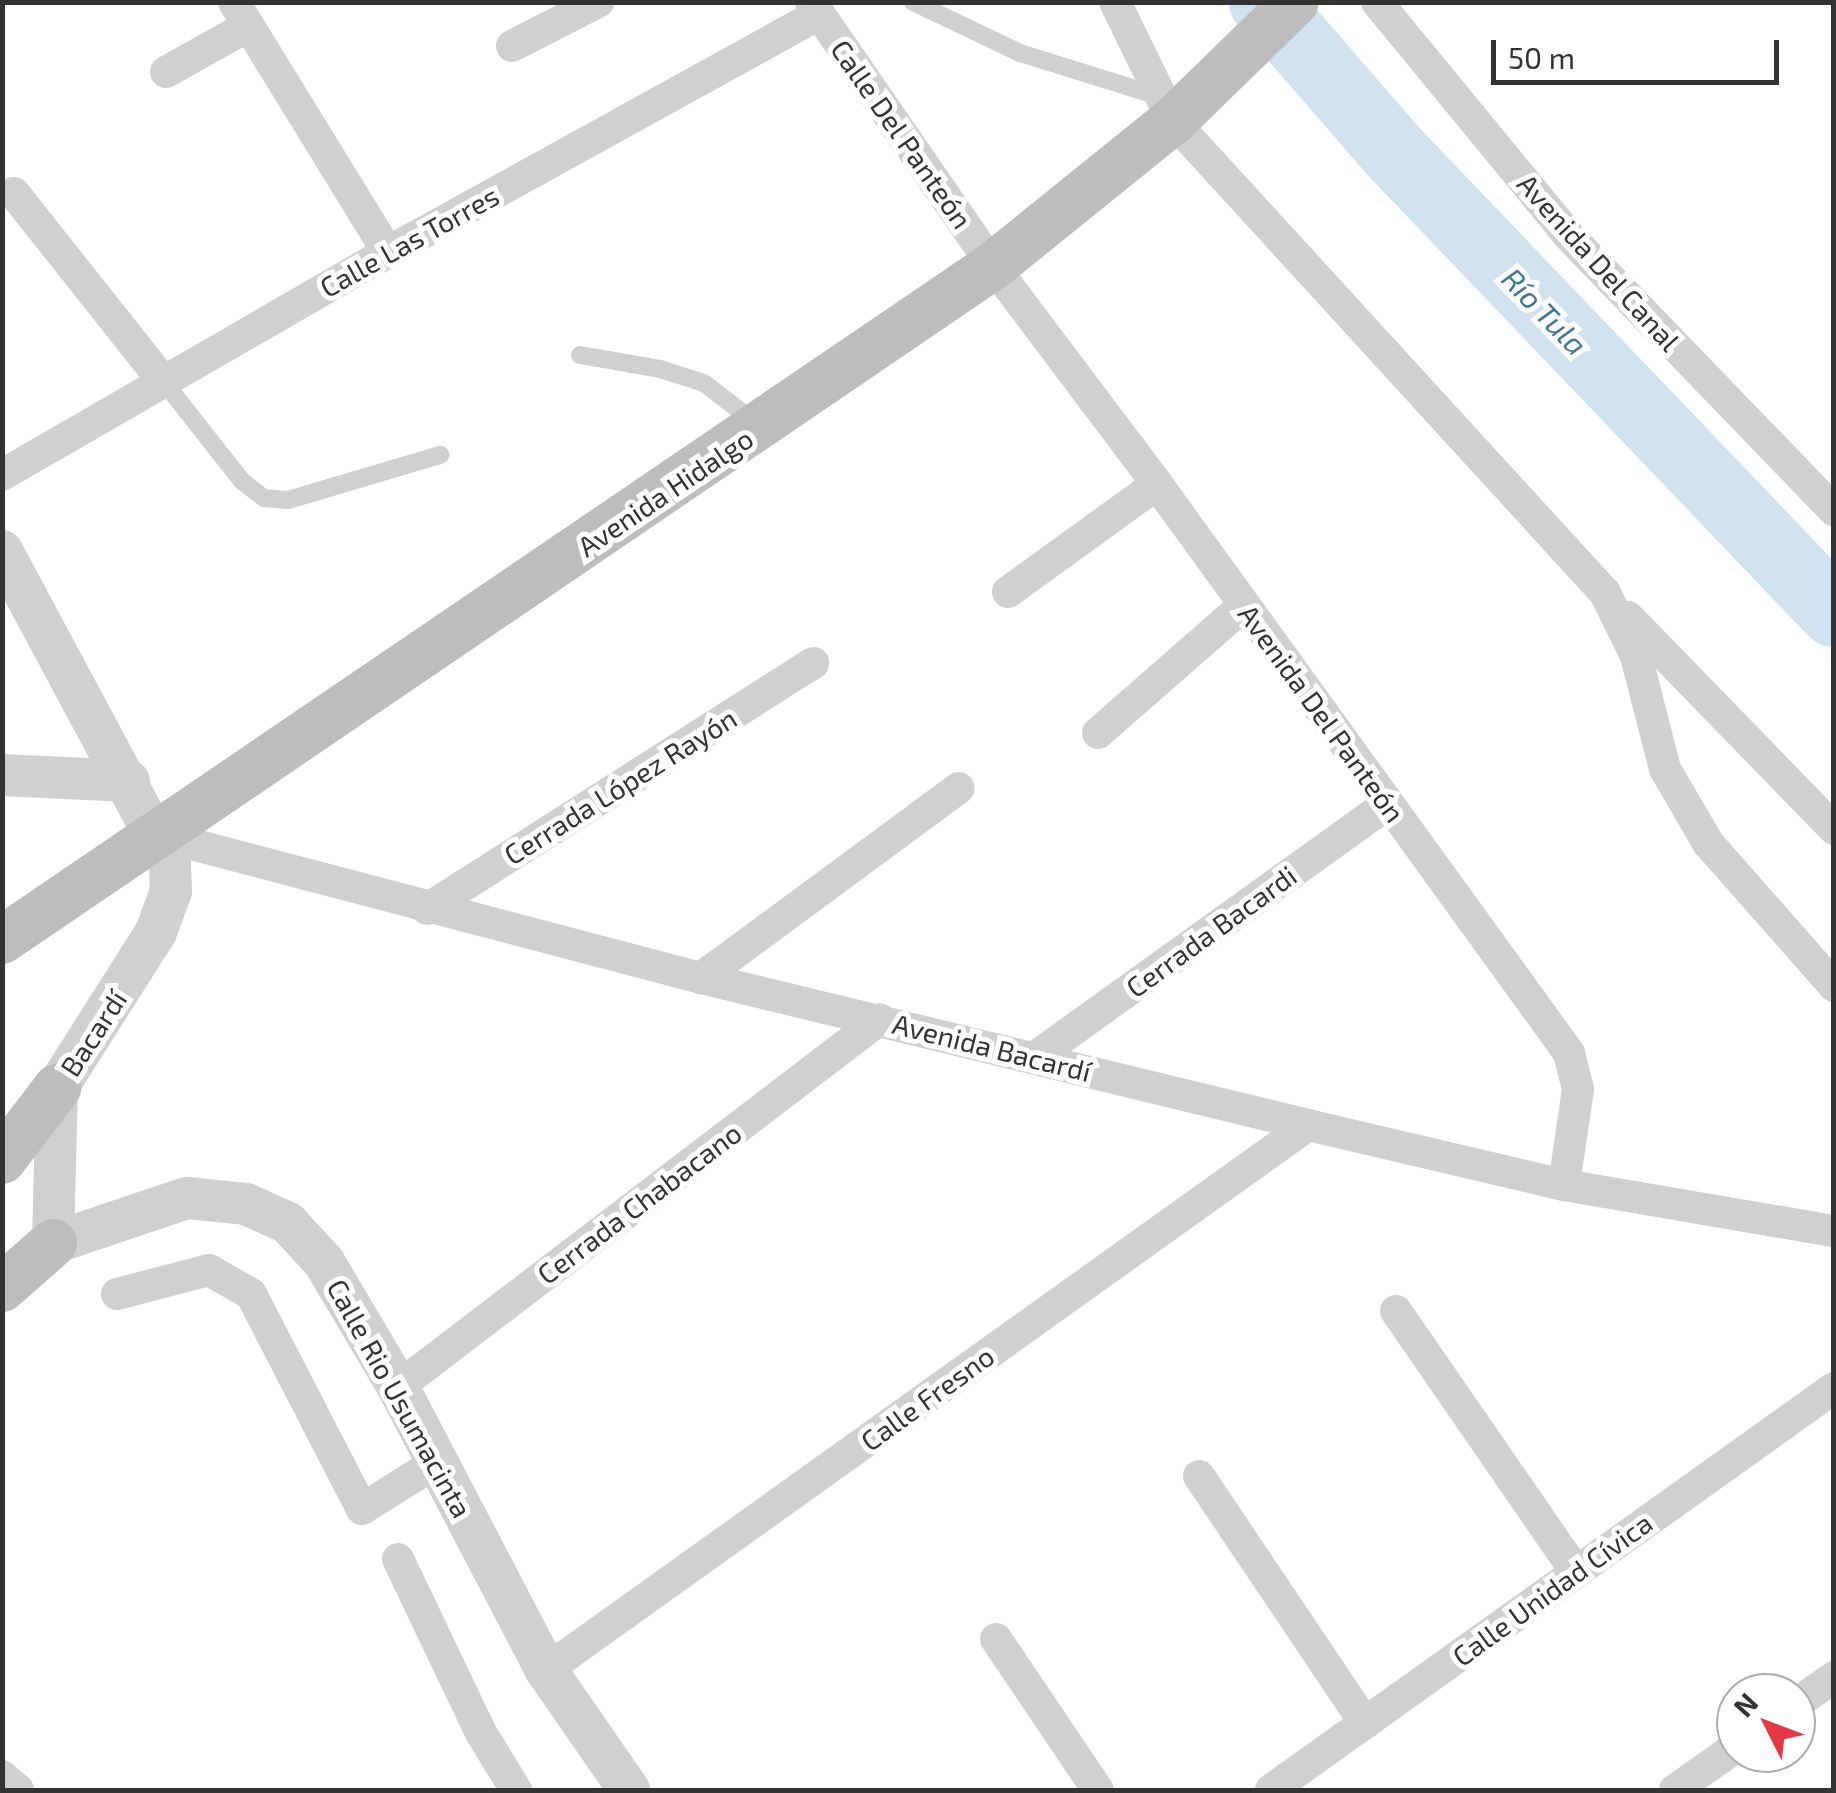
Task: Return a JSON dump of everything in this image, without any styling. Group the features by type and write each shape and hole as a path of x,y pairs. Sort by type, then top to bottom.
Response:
{"main road":[{"name":"Avenida Hidalgo","path":"2,940 761,428 993,266 1295,2"},
{"path":"2,1160 56,1088"},
{"path":"2,1288 53,1243"}],"street":[{"path":"512,46 598,2"},
{"path":"1115,2 1180,103 1605,593 1834,829"},
{"name":"Avenida Del Canal","path":"1376,2 1570,237 1834,510"},
{"name":"Calle Las Torres","path":"2,475 823,6"},
{"name":"Calle Del Panteón","path":"823,6 993,266"},
{"path":"166,72 241,14 388,252"},
{"path":"14,193 164,382"},
{"name":"Avenida Del Panteón","path":"993,266 1157,484 1569,1052 1578,1089 1564,1185"},
{"path":"1008,592 1157,484"},
{"name":"Bacardí","path":"2,551 129,781 170,864 171,891 156,932 56,1088 53,1243"},
{"path":"1605,593 1636,656 1665,769 1708,843 1834,986"},
{"path":"1098,733 1244,605"},
{"name":"Cerrada López Rayón","path":"427,909 813,664"},
{"path":"2,775 129,781"},
{"path":"701,978 959,788"},
{"name":"Cerrada Bacardi","path":"1034,1058 1387,804"},
{"name":"Avenida Bacardí","path":"157,835 427,909 1308,1125 1564,1185 1834,1231"},
{"name":"Cerrada Chabacano","path":"398,1387 880,1019"},
{"name":"Calle Fresno","path":"546,1670 1308,1125"},
{"name":"Calle Rio Usumacinta","path":"53,1243 188,1198 246,1204 288,1223 324,1262 398,1387 546,1670 629,1790"},
{"path":"116,1294 208,1270 223,1274 251,1294 362,1509 437,1462"},
{"path":"1396,1311 1576,1572"},
{"name":"Calle Unidad Cívica","path":"1272,1790 1834,1388"},
{"path":"1199,1476 1366,1723"},
{"path":"398,1559 481,1733 516,1790"},
{"path":"996,1639 1098,1790"},
{"path":"1675,1790 1716,1772"},
{"path":"2,1776 18,1790"}],"lane":[{"path":"913,2 1020,53 1180,103"},
{"path":"580,355 660,369 704,383 761,428"},
{"path":"164,382 242,482 264,498 288,500 440,455"}],"waterway":[{"name":"Río Tula","path":"1264,2 1394,152 1834,612"}]}
